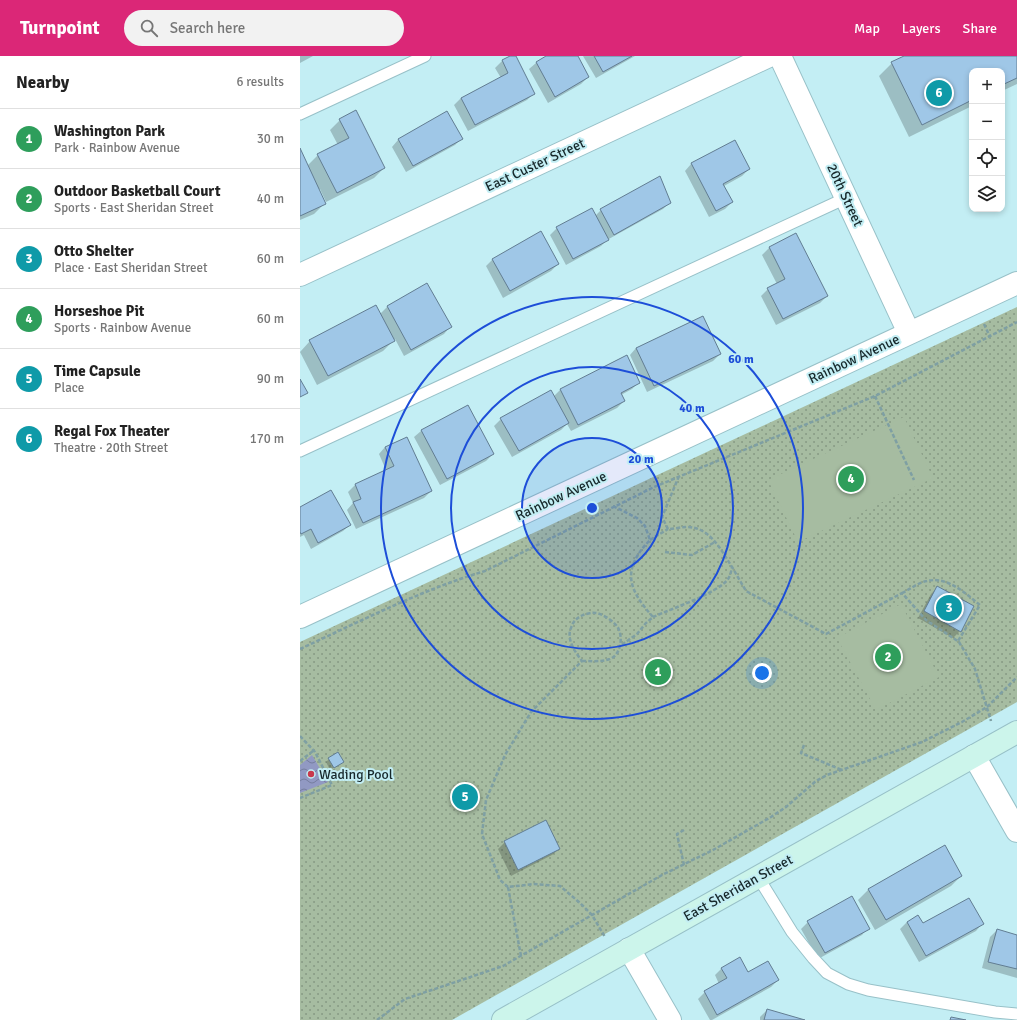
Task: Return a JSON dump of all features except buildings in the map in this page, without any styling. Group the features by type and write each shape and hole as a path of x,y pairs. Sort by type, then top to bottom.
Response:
{"street":[{"name":"East Custer Street","path":"300,275 769,56"},
{"name":"20th Street","path":"780,56 909,334"},
{"name":"Rainbow Avenue","path":"300,617 1017,283"},
{"name":"East Sheridan Street","path":"503,1020 1017,732"},
{"path":"974,756 1017,831"},
{"path":"623,953 670,1020"}],"lane":[{"path":"300,114 426,56"},
{"path":"300,452 846,198"},
{"path":"758,877 792,932 813,958 827,972 848,984 868,990 995,1012 1017,1014"}],"path":[{"path":"300,649 395,605 470,575 485,571 614,506 680,476 874,396 1017,322"},
{"path":"874,396 914,480"},
{"path":"668,529 662,517 680,476"},
{"path":"614,506 637,518 645,526 650,540"},
{"path":"653,617 640,602 632,588 630,576 639,551 650,540 668,529 688,527 704,532 715,542 746,591 826,634 926,581 939,580 960,589 980,605 958,641"},
{"path":"665,552 692,555 715,542"},
{"path":"620,646 637,634 653,617 722,586 730,577 732,567"},
{"path":"902,594 926,620 958,641 975,669 987,707 996,744"},
{"path":"596,612 612,620 619,629 621,643 618,653 610,659 595,662 582,661 575,652 570,641 570,629 574,620 596,612"},
{"path":"521,956 508,887 500,880 482,834 486,800 505,755 531,712 582,661"},
{"path":"376,1020 405,999 503,966 662,875 713,850 771,817 786,807 816,781 827,775 922,742 962,722 987,707 1017,677"},
{"path":"300,736 313,751 332,785 300,798"},
{"path":"804,745 801,753 843,770"},
{"path":"300,761 313,751"},
{"path":"684,830 676,834 684,864"},
{"path":"508,887 534,884 560,886 592,915 623,953"}],"green space":[{"path":"1017,307 1017,702 452,1020 300,1020 300,642"},
{"path":"904,417 933,478 798,542 768,480"},
{"path":"901,604 939,677 876,710 837,638"}],"water":[{"name":"Wading Pool","path":"312,755 328,782 300,793 300,765"}],"place":[{"name":"Regal Fox Theater","path":"939,93"},
{"name":"Horseshoe Pit","path":"851,479"},
{"name":"Otto Shelter","path":"949,608"},
{"name":"Outdoor Basketball Court","path":"888,657"},
{"name":"Washington Park","path":"658,672"},
{"name":"Wading Pool","path":"311,774"},
{"name":"Time Capsule","path":"465,797"}]}
